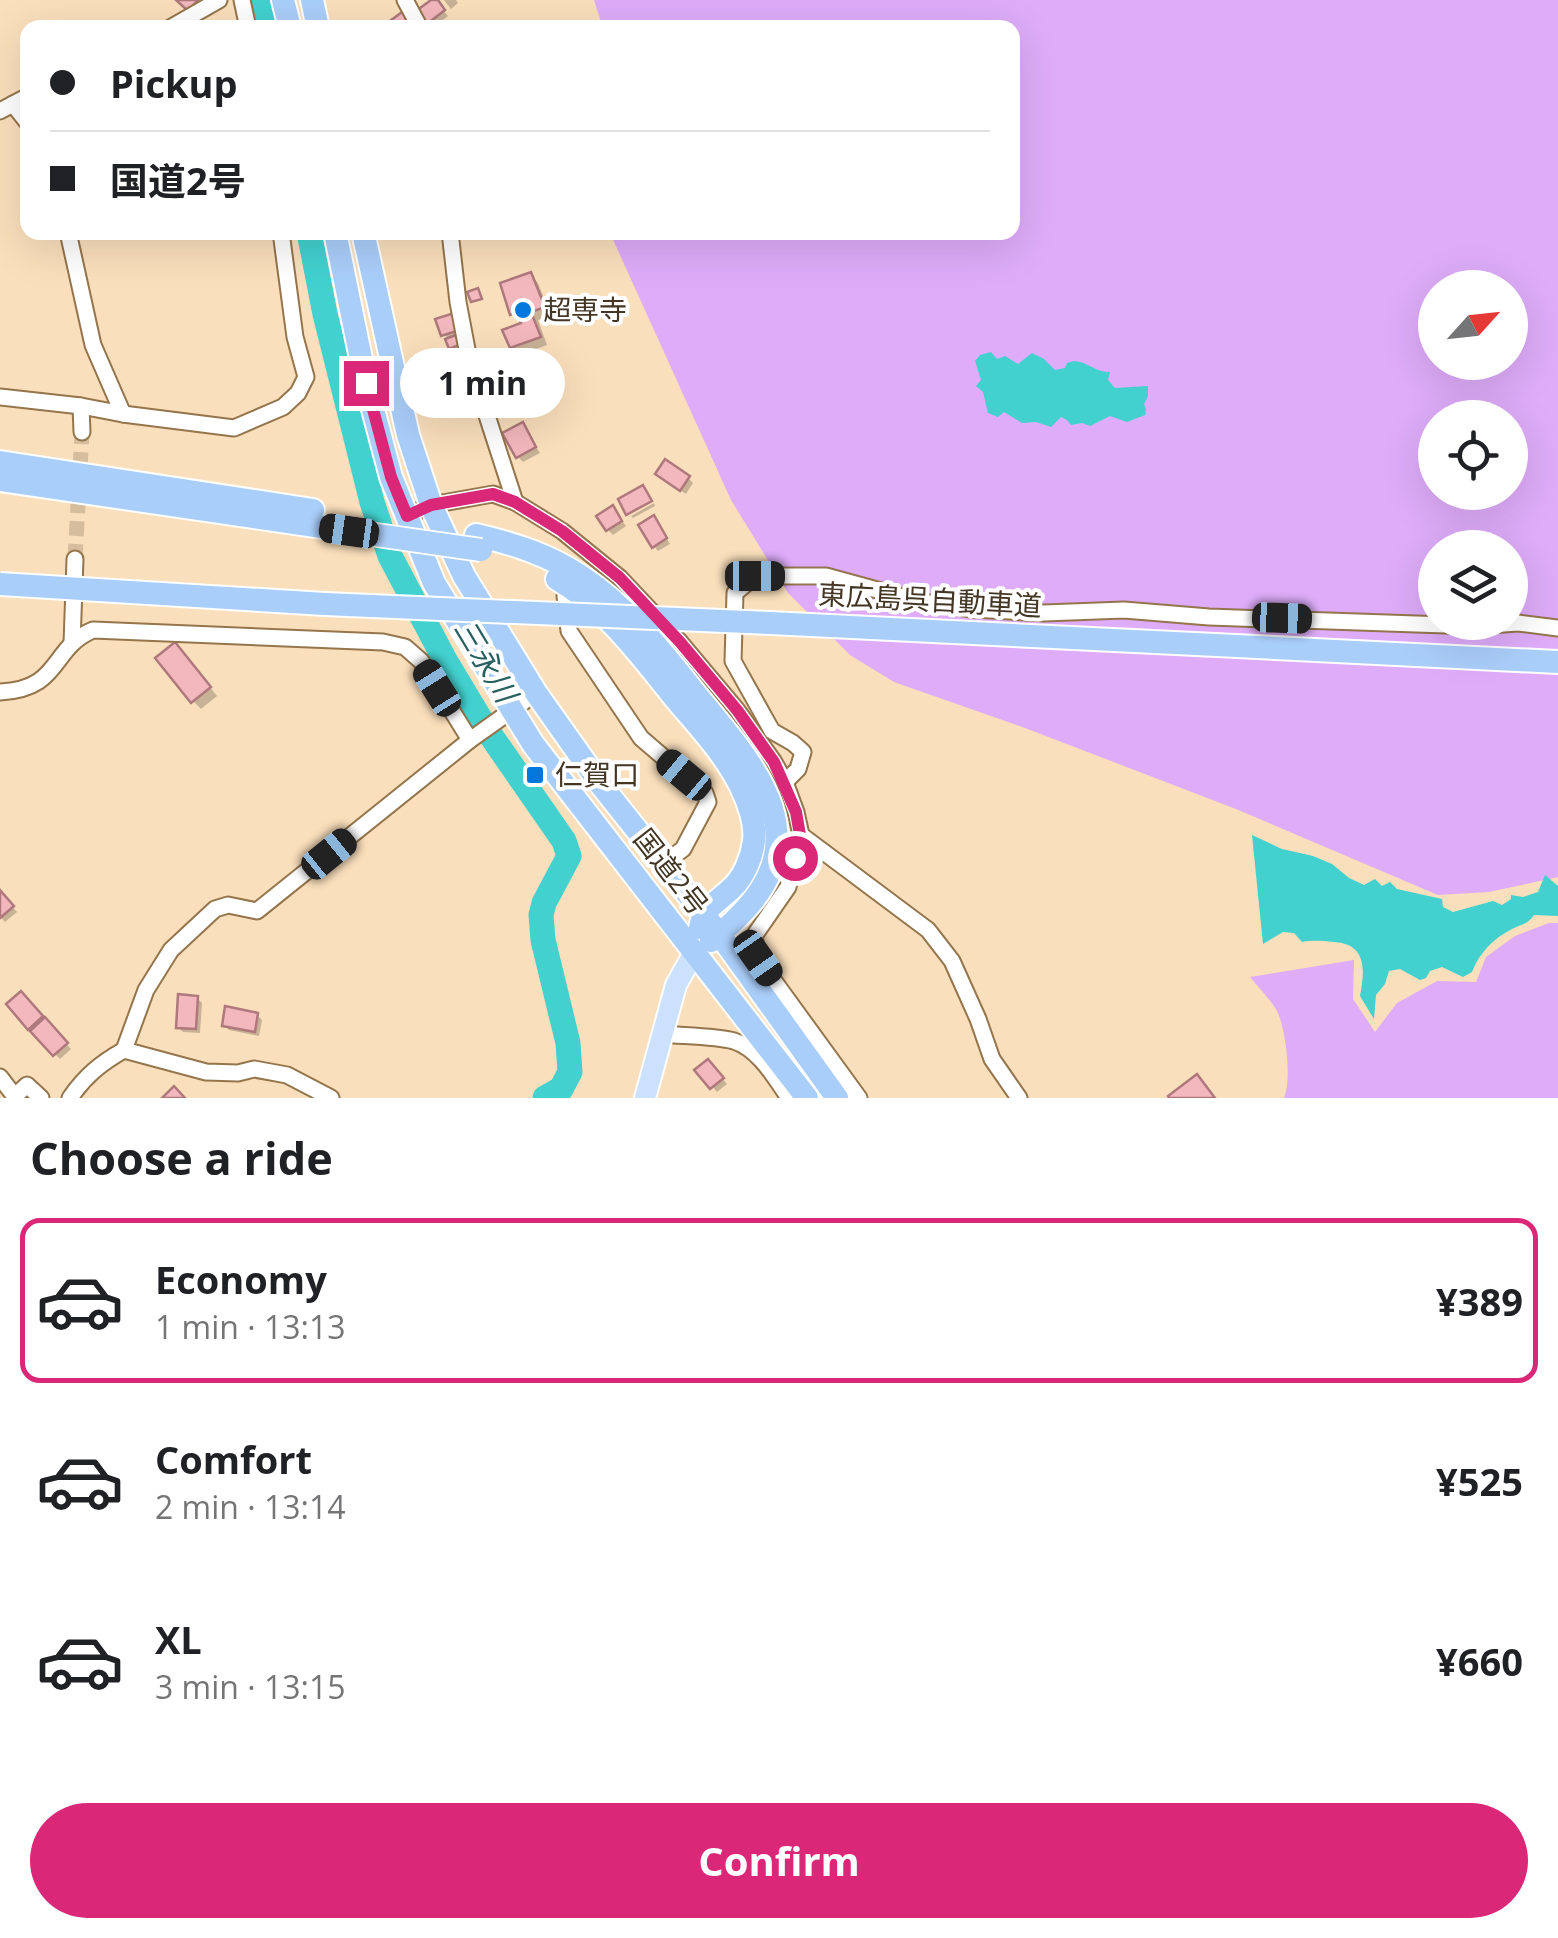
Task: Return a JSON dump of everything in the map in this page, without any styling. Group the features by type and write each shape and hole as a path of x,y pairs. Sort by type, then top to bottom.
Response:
{"highway":[{"name":"国道2号","path":"336,240 391,477 434,583 532,744 806,1098"},
{"name":"国道2号","path":"365,240 396,387 431,505 464,576 536,693 602,785 792,1022 837,1098"},
{"path":"0,462 347,523"},
{"path":"0,480 513,544 548,556 584,577 615,602 682,676 753,768 773,807 777,834 774,857 758,898 720,935 695,952"},
{"path":"479,542 573,588 620,632 727,763 742,788 752,813 754,839 749,863 736,885 703,914 695,952"},
{"name":"東広島呉自動車道","path":"0,584 325,604 1558,662"}],"main road":[{"path":"645,1098 676,985 695,952"}],"street":[{"path":"186,20 218,0"},
{"path":"70,240 93,345 122,414"},
{"path":"0,397 234,428 283,407 298,393 306,377 295,337 282,240"},
{"path":"451,240 469,360 515,502"},
{"path":"80,406 82,432"},
{"path":"407,516 431,505 493,494 515,502 570,537 620,578 737,710 785,782 800,835 788,887 754,936 758,958 792,1022 859,1098"},
{"path":"567,558 570,537"},
{"path":"72,643 75,559"},
{"path":"785,782 798,769 803,752 794,742 772,731 733,661 735,593 755,576 826,576 921,602 972,609 1044,613 1124,610 1209,617 1558,628"},
{"path":"564,596 569,631 641,738 705,793 708,802 683,849 664,864"},
{"path":"0,692 20,691 42,680 79,636 93,630 384,642 405,647 421,661 470,740"},
{"path":"70,1098 83,1078 124,1050 146,990 172,950 216,908 228,904 257,911 470,740 536,693"},
{"path":"800,835 928,930 952,961 992,1059 1019,1098"},
{"path":"662,1034 734,1041 767,1067 789,1098"},
{"path":"124,1050 206,1072 254,1070 287,1075 331,1098"},
{"path":"0,1077 16,1097 28,1086 41,1098"}],"shaded area":[{"path":"594,0 1558,0 1558,877 1489,892 1438,895 1236,809 894,682 850,655 788,593 731,500 613,240 1020,240 1020,20 600,20"},
{"path":"1558,923 1558,1098 1284,1098 1288,1066 1283,1028 1276,1009 1250,977 1354,960 1353,999 1375,1032 1397,1003 1437,981 1476,982 1486,957 1515,936"}],"water":[{"path":"991,352 997,359 1005,356 1018,364 1032,353 1055,370 1078,362 1110,372 1108,380 1115,388 1148,386 1145,415 1127,422 1110,416 1090,426 1071,425 1061,417 1051,427 1022,423 1004,412 998,417 988,413 983,392 976,386 981,380 975,361"},
{"path":"1252,835 1332,864 1364,885 1375,879 1382,886 1390,882 1397,889 1442,899 1443,907 1453,912 1493,901 1502,905 1511,895 1523,897 1538,892 1545,875 1558,886 1558,916 1534,915 1527,923 1505,933 1483,952 1472,972 1463,977 1442,967 1420,980 1400,969 1389,971 1376,995 1374,1019 1360,996 1363,968 1353,948 1334,942 1302,942 1294,933 1283,932 1263,944"}],"building":[{"path":"176,0 198,0 188,11"},
{"path":"431,0 438,0 445,10 432,20 424,20 416,11"},
{"path":"402,12 408,20 391,20"},
{"name":"超専寺","path":"531,272 545,307 531,312 541,337 510,348 502,330 521,323 517,313 510,315 500,283"},
{"path":"478,288 482,299 471,302 467,292"},
{"path":"454,313 460,330 441,336 435,319"},
{"path":"456,335 459,345 449,349 445,339"},
{"path":"517,353 523,370 505,377 499,359"},
{"path":"455,362 458,372 447,376 444,366"},
{"path":"464,376 467,386 457,390 453,380"},
{"path":"462,396 466,406 455,410 452,400"},
{"path":"523,422 536,447 516,458 502,433"},
{"path":"665,459 690,476 680,491 655,474"},
{"path":"643,485 652,501 626,515 618,499"},
{"path":"613,505 622,521 606,531 596,516"},
{"path":"654,515 667,538 652,548 638,525"},
{"path":"175,642 211,687 191,703 155,658"},
{"path":"0,890 14,906 0,918"},
{"path":"21,991 43,1016 28,1030 6,1004"},
{"path":"178,994 198,996 196,1029 176,1028"},
{"path":"225,1006 258,1013 255,1032 222,1026"},
{"path":"45,1017 68,1043 53,1056 30,1031"},
{"path":"708,1059 724,1078 710,1089 694,1070"},
{"path":"1197,1074 1215,1098 1169,1098 1168,1096"},
{"path":"174,1086 185,1098 162,1098"}],"waterway":[{"name":"三永川","path":"260,0 264,20"},
{"name":"三永川","path":"311,240 372,502 390,556 446,662 485,727 564,841 569,856 541,915 543,940 568,1043 570,1072 561,1089 545,1098"}],"tunnel":[{"path":"75,559 82,432"}],"place":[{"name":"超専寺","path":"523,310"},
{"name":"仁賀口","path":"535,775"}],"route":[{"path":"366,383 391,477 407,516 431,505 493,494 515,502 562,531 620,578 680,642 737,710 785,782 800,835 795,858"}]}
